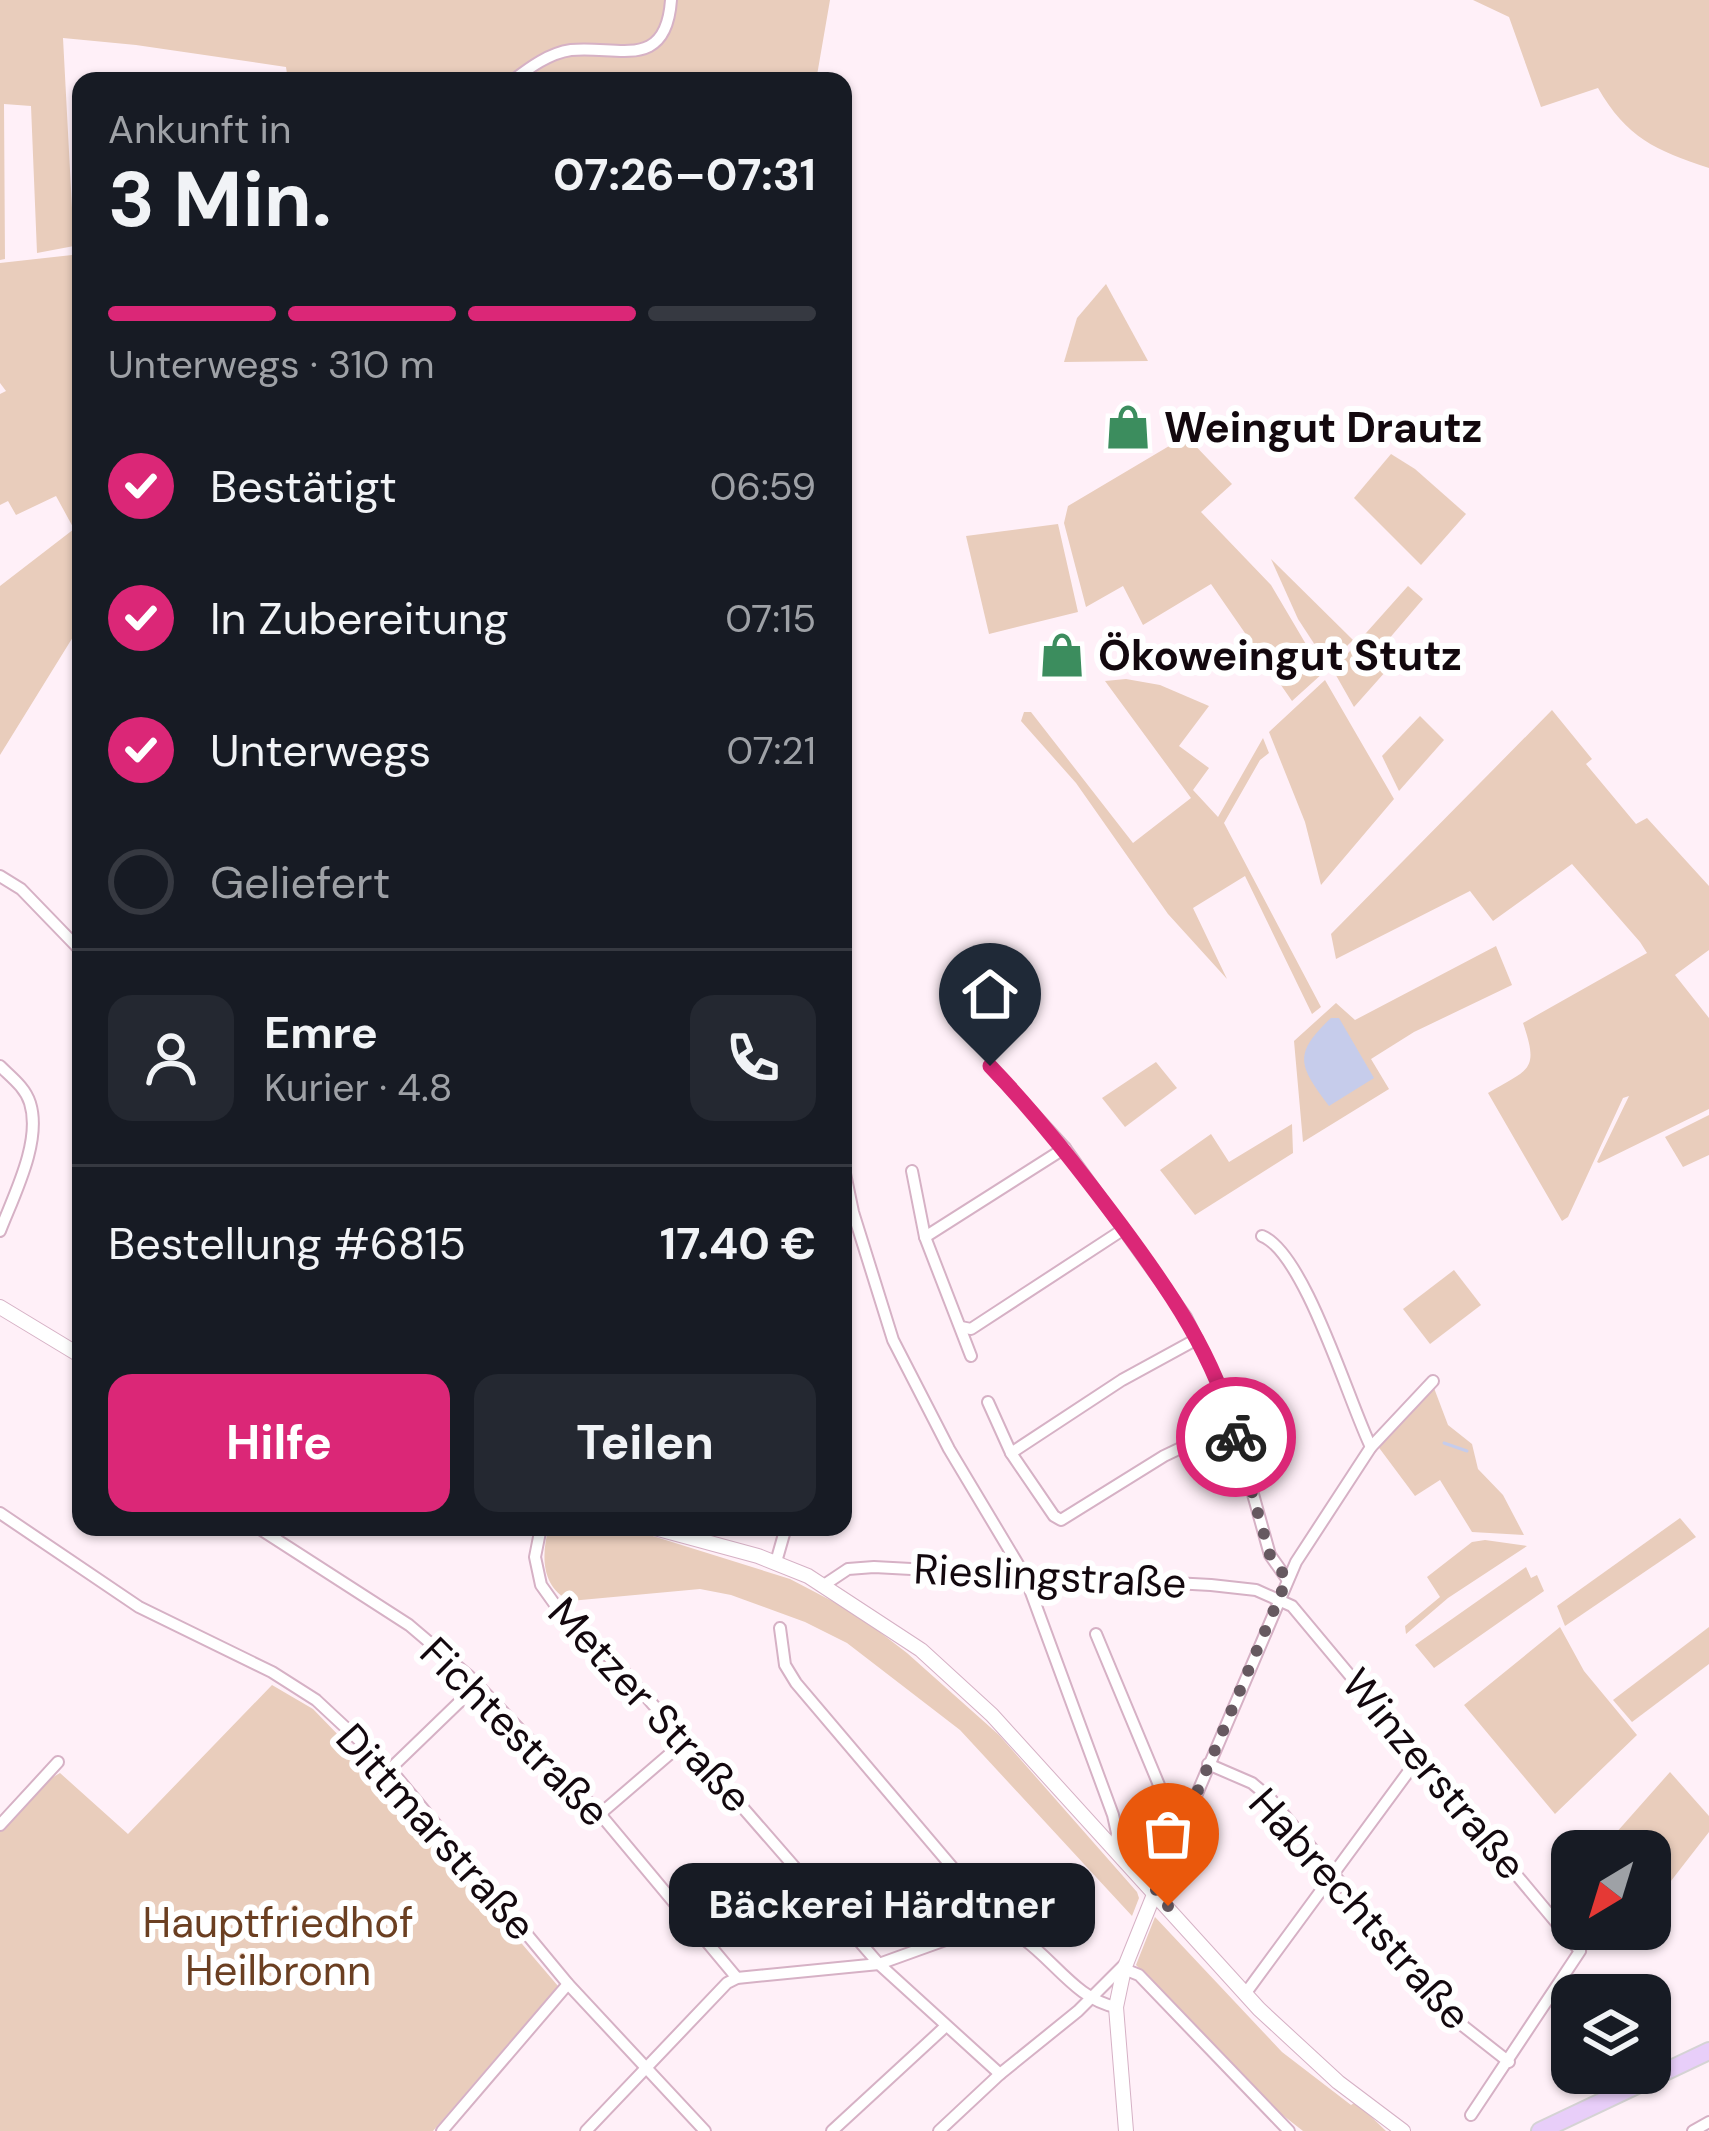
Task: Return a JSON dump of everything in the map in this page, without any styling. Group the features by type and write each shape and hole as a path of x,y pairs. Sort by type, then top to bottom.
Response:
{"main road":[{"path":"1540,2131 1709,2051"}],"street":[{"path":"525,72 570,50 625,54 644,50 661,33 671,0"},
{"path":"0,876 21,890 72,943"},
{"path":"0,1066 23,1089 32,1117 29,1145 0,1231"},
{"path":"990,1066 1065,1148 1168,1288 1220,1384 1270,1555 1287,1579"},
{"path":"925,1237 1065,1148"},
{"path":"912,1171 925,1237 970,1356"},
{"path":"852,1207 893,1340 949,1450 1024,1576 1113,1815 1115,1851"},
{"path":"961,1327 970,1329 1124,1229"},
{"path":"1262,1237 1278,1247 1329,1340 1371,1447"},
{"path":"0,1307 72,1350"},
{"path":"1011,1453 1136,1372 1197,1339"},
{"path":"1126,2131 1115,2007 1125,1966 1179,1833 1287,1579 1371,1447 1433,1381"},
{"path":"988,1402 1011,1453 1061,1520 1164,1456 1210,1435 1234,1430"},
{"name":"Dittmarstraße","path":"0,1513 139,1607 272,1672 316,1700 390,1769 568,1984 705,2131"},
{"name":"Fichtestraße","path":"271,1536 409,1625 478,1684 600,1814 737,1978"},
{"name":"Metzer Straße","path":"539,1536 535,1557 541,1585 551,1600 686,1740 879,1964 1000,2074"},
{"path":"683,1536 776,1562 824,1585 899,1634 961,1685 1245,1994 1327,2073 1403,2131"},
{"path":"776,1562 783,1536"},
{"name":"Rieslingstraße","path":"824,1585 860,1567 1210,1585 1256,1590 1280,1600"},
{"name":"Winzerstraße","path":"1280,1600 1297,1610 1580,1955 1509,2062"},
{"path":"780,1628 785,1665 796,1683 986,1907 990,1924"},
{"path":"1096,1634 1179,1833"},
{"path":"390,1769 478,1684"},
{"path":"600,1814 686,1740"},
{"path":"1245,1994 1420,1756"},
{"path":"0,1825 58,1762"},
{"name":"Habrechtstraße","path":"1208,1764 1264,1793 1453,2018 1509,2062"},
{"path":"586,2131 717,1991 737,1978 879,1964 990,1924 1008,1929 1090,1996 1115,2007"},
{"path":"939,2131 1125,1966"},
{"path":"1125,1966 1289,2131"},
{"path":"442,2131 568,1984"},
{"path":"832,2131 946,2026"},
{"path":"1472,2115 1509,2062"},
{"path":"1693,2131 1709,2122"}],"green space":[{"path":"0,0 830,0 818,72 287,72 286,67 63,38 72,246 37,253 31,106 4,104 5,259 0,260"},
{"path":"1473,0 1709,0 1709,168 1644,140 1620,119 1598,88 1541,107 1509,17"},
{"path":"72,255 72,525 56,496 16,515 8,501 0,505 0,394 6,391 0,383 0,263"},
{"path":"1106,284 1148,361 1064,362 1077,318"},
{"path":"1186,436 1232,484 1201,512 1271,585 1323,673 1292,701 1211,584 1143,625 1123,586 1086,607 1064,523 1068,506"},
{"path":"1391,454 1466,514 1421,565 1354,498"},
{"path":"1058,524 1078,612 989,634 966,536"},
{"path":"72,531 72,639 0,755 0,586"},
{"path":"1271,559 1353,640 1328,665 1298,619"},
{"path":"1408,586 1423,599 1388,640 1402,653 1354,707 1333,670"},
{"path":"1325,680 1394,799 1321,885 1305,822 1269,732"},
{"path":"1105,681 1160,685 1209,706 1179,746 1209,768 1193,790 1218,817 1263,738 1269,753 1260,760 1224,823 1321,1007 1312,1014 1245,876 1193,908 1227,979 1168,914 1076,783 1021,721 1024,712 1031,712 1133,843 1191,798"},
{"path":"1552,710 1592,759 1586,764 1636,824 1647,818 1709,886 1709,950 1675,975 1709,1018 1709,1109 1599,1163 1629,1096 1623,1098 1562,1221 1488,1093 1527,1067 1530,1051 1523,1023 1647,953 1640,942 1572,864 1493,921 1470,891 1336,959 1331,934"},
{"path":"1420,716 1444,740 1399,791 1382,756"},
{"path":"1496,946 1512,985 1414,1032 1371,1059 1389,1089 1303,1142 1294,1041 1336,1003 1355,1020"},
{"path":"1156,1062 1177,1088 1125,1127 1102,1098"},
{"path":"1709,1115 1709,1155 1683,1167 1665,1137"},
{"path":"1292,1124 1293,1153 1195,1215 1160,1170 1211,1134 1229,1162"},
{"path":"1454,1270 1481,1305 1430,1344 1403,1309"},
{"path":"1434,1388 1448,1425 1472,1444 1478,1469 1503,1495 1524,1535 1472,1532 1440,1480 1415,1496 1377,1445"},
{"path":"1680,1518 1696,1537 1565,1626 1557,1606"},
{"path":"547,1536 653,1536 790,1579 855,1613 999,1735 1137,1892 1132,1916 960,1730 847,1643 805,1622 700,1589 570,1601 549,1579"},
{"path":"1472,1542 1527,1546 1448,1598 1406,1634 1405,1626 1440,1597 1427,1577"},
{"path":"1526,1567 1531,1578 1537,1575 1544,1591 1434,1668 1415,1645"},
{"path":"1560,1627 1584,1671 1637,1735 1555,1814 1464,1705"},
{"path":"1709,1627 1709,1664 1632,1722 1613,1700"},
{"name":"Hauptfriedhof Heilbronn","path":"272,1685 313,1709 380,1778 558,1986 433,2131 0,2131 0,1832 60,1773 128,1834"},
{"path":"1670,1772 1709,1816 1709,1832 1671,1881 1671,1830 1619,1830"},
{"path":"1155,1917 1282,2052 1351,2105 1356,2102 1386,2131 1303,2131 1280,2113 1136,1965"}],"water":[{"path":"1331,1018 1339,1018 1374,1078 1329,1106 1304,1060 1310,1041"}],"waterway":[{"path":"1444,1443 1467,1451"}],"way so far":[{"path":"1168,1906 1155,1892 1287,1579 1270,1555 1236,1437"}],"place":[{"name":"Weingut Drautz","path":"1128,427"},
{"name":"Ökoweingut Stutz","path":"1062,655"},
{"name":"Bäckerei Härdtner","path":"1168,1906"}],"route":[{"path":"990,1066 1065,1148 1168,1288 1211,1365 1236,1437"}]}
